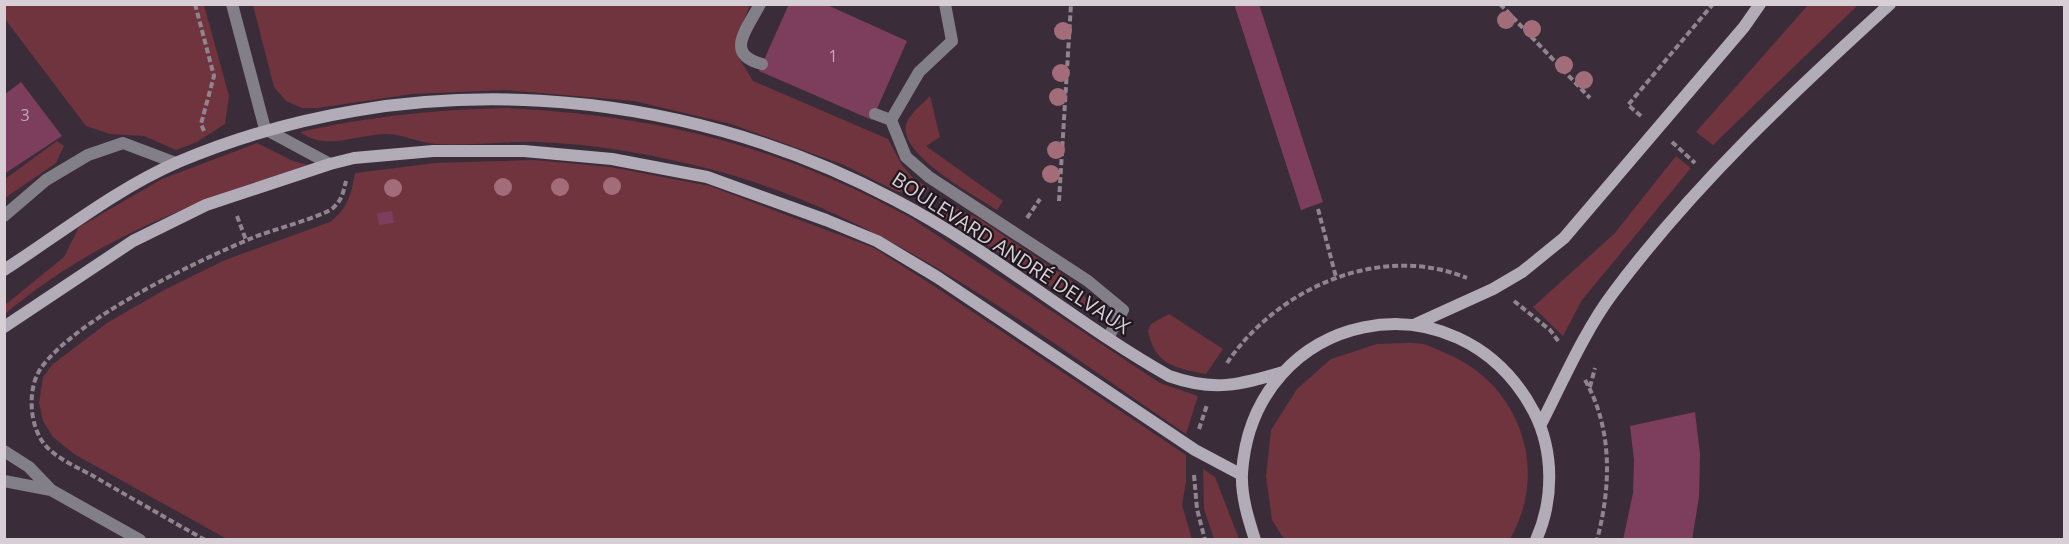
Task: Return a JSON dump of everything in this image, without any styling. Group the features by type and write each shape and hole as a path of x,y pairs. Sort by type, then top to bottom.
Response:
{"street":[{"path":"231,4 265,129 330,164"},
{"path":"760,4 741,39 742,53 747,60 762,64"},
{"path":"891,120 919,72 952,41 945,4"},
{"path":"1416,324 1493,289 1522,272 1564,238 1655,128 1744,27 1760,4"},
{"path":"1540,424 1612,294 1711,176 1789,96 1890,4"},
{"name":"BOULEVARD ANDRÉ DELVAUX","path":"4,270 125,190 176,163 265,129 416,103 505,99 578,103 649,112 730,132 824,166 899,202 1161,371 1190,383 1214,387 1239,385 1284,372"},
{"path":"874,114 891,120 906,157 929,177 1088,281 1124,310 1108,338"},
{"path":"4,216 46,180 79,160 123,143 176,163"},
{"path":"4,327 133,241 206,206 330,164 354,158 433,151 524,151 612,159 707,177 877,241 927,271 1195,450 1242,475"},
{"path":"1256,540 1245,509 1242,475 1250,429 1261,402 1284,372 1312,348 1344,332 1380,324 1416,324 1457,335 1493,357 1521,387 1540,424 1549,458 1549,492 1542,526 1536,540"},
{"path":"4,451 29,467 51,490 140,540"},
{"path":"4,481 51,490"}],"path":[{"path":"1059,201 1071,4"},
{"path":"1500,4 1590,98"},
{"path":"1711,176 1628,105 1713,4"},
{"path":"205,540 67,461 45,445 34,421 31,391 41,368 68,342 118,305 203,260 252,238 331,210 342,198 354,158"},
{"path":"1318,209 1336,277"},
{"path":"1596,362 1590,389 1603,427 1608,467 1606,507 1597,540"}],"shaded area":[{"path":"5,4 204,5 229,96 225,124 197,142 176,150 144,136 110,134 86,126 5,19"},
{"path":"253,5 750,5 736,39 739,58 753,81 888,139 902,165 914,179 929,188 925,194 898,192 844,165 731,124 634,101 504,90 412,94 318,108 302,108 286,101 274,87"},
{"path":"1808,5 1858,5 1713,145 1696,132"},
{"path":"930,96 940,137 926,146 1003,201 997,210 955,184 911,145 906,132 908,120"},
{"path":"505,108 614,118 715,138 813,171 862,193 911,218 1160,383 1198,396 1186,434 958,281 839,216 776,190 710,169 603,148 538,142 436,144 391,134 331,141 310,138 300,132 402,115"},
{"path":"57,141 64,146 56,163 5,198 5,179"},
{"path":"257,143 293,161 308,165 227,192 149,224 74,264 5,314 5,305 64,257 79,227 162,179"},
{"path":"1676,156 1691,168 1582,300 1563,336 1533,307 1614,234"},
{"path":"534,160 610,167 710,186 874,248 1186,455 1186,482 1182,505 1192,539 227,539 74,454 53,437 43,421 39,403 43,377 53,364 107,323 164,290 225,260 330,222 341,212 348,200 355,173 435,163"},
{"path":"942,207 958,209 978,218 1073,282 1089,302 1086,310 933,210"},
{"path":"1169,314 1223,349 1206,374 1176,367 1161,358 1156,351 1148,331 1151,324"},
{"path":"1377,344 1423,344 1445,353 1471,367 1492,385 1509,407 1521,431 1527,458 1527,485 1522,512 1510,539 1284,539 1272,520 1266,476 1271,430 1297,389 1331,359"},
{"path":"1203,469 1215,477 1239,539 1214,539 1204,509"}],"building":[{"path":"789,4 825,4 907,41 872,120 759,71"},
{"path":"1234,4 1259,4 1323,202 1301,210"},
{"path":"21,82 62,136 4,174 4,95"},
{"path":"392,211 394,223 379,225 377,213"},
{"path":"1695,412 1700,454 1699,497 1692,540 1623,540 1633,493 1634,460 1630,426"}]}
